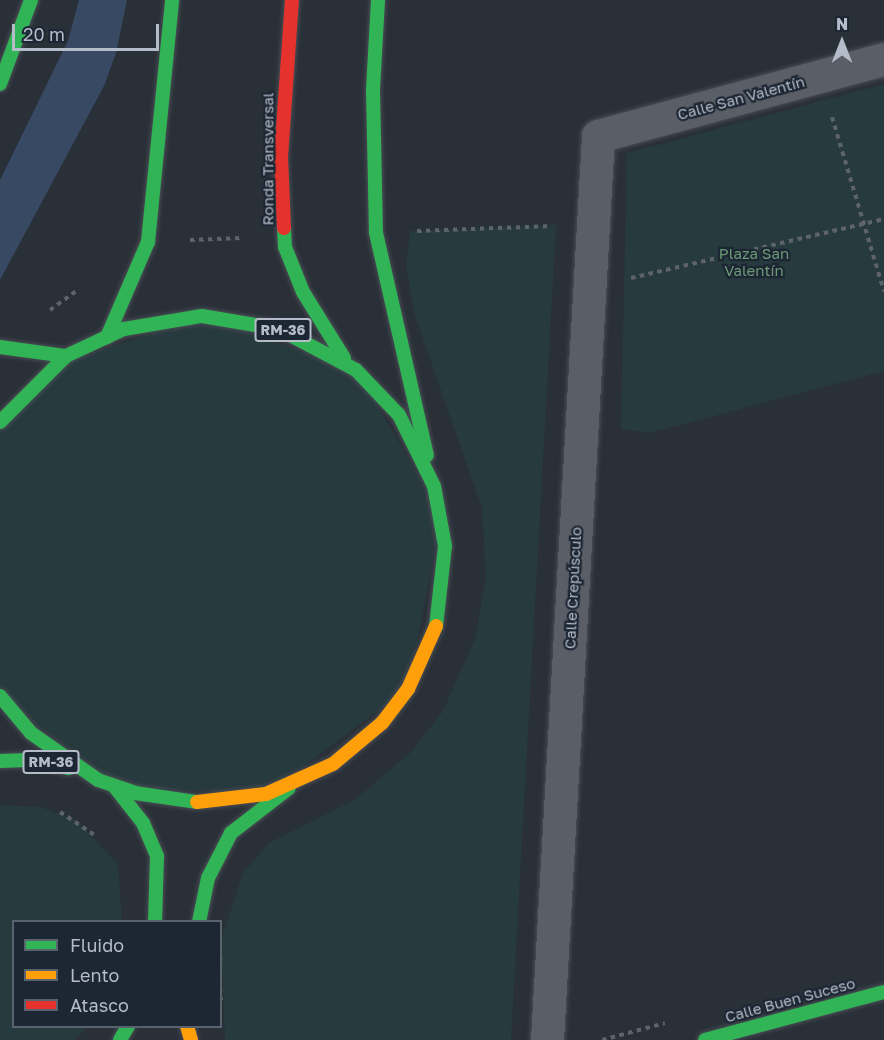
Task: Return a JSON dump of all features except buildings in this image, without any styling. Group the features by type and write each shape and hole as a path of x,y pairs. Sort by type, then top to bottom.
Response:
{"main road":[{"path":"0,84 31,0"},
{"path":"107,337 148,242 172,0"},
{"name":"Ronda Transversal","path":"292,0 281,158 285,247 315,314 356,370"},
{"path":"378,0 373,90 376,233 434,486"},
{"name":"RM-36","path":"0,422 66,356 107,337 158,320 246,320 315,344 356,370 399,416 434,486 446,574 436,627 422,664 382,723 333,764 307,778 266,794 203,802 161,799 114,786 53,763 0,761"},
{"path":"0,347 66,356"},
{"name":"RM-36","path":"0,696 31,733 98,780"},
{"path":"199,920 208,878 231,833 257,808 307,778"},
{"path":"114,786 143,823 157,856 155,920"},
{"name":"Calle Buen Suceso","path":"705,1040 884,993"}],"street":[{"name":"Calle San Valentín","path":"598,136 884,59"},
{"name":"Calle Crepúsculo","path":"547,1040 598,136"}],"path":[{"path":"819,76 884,291"},
{"path":"590,288 884,219"},
{"path":"45,312 82,284"},
{"path":"49,809 75,819 104,845"}],"green space":[{"name":"Plaza San Valentín","path":"884,84 884,371 650,433 621,429 627,153"},
{"path":"556,225 511,1040 225,1040 222,937 243,873 269,843 356,799 412,751 443,711 475,639 486,577 482,508 415,316 406,265 410,231"},
{"path":"202,316 356,370 442,515 408,689 266,794 114,786 0,696 0,422 53,366"},
{"path":"0,805 40,807 75,819 118,864 122,920 12,920 12,1028 87,1028 74,1040 0,1040"}],"water":[{"path":"79,0 127,0 116,53 104,86 0,280 0,180 68,41"}],"traffic: fast":[{"path":"0,84 31,0"},
{"path":"107,337 148,242 172,0"},
{"path":"378,0 373,90 376,233 427,455"},
{"path":"284,228 285,247 303,292 344,358"},
{"path":"0,422 66,356 124,329 202,316 279,329 356,370 399,415 434,486 445,546 436,626"},
{"path":"0,347 66,356"},
{"path":"0,696 31,733 98,780 135,793 197,802"},
{"path":"0,761 34,760 69,768"},
{"path":"114,786 143,823 157,856 155,920"},
{"path":"199,920 208,878 231,833 289,788"},
{"path":"705,1040 884,992"},
{"path":"120,1040 127,1028"}],"traffic: slow":[{"path":"197,802 266,794 333,764 382,723 408,689 436,626"},
{"path":"188,1028 191,1040"}],"traffic: jam":[{"path":"284,228 281,157 292,0"}]}
